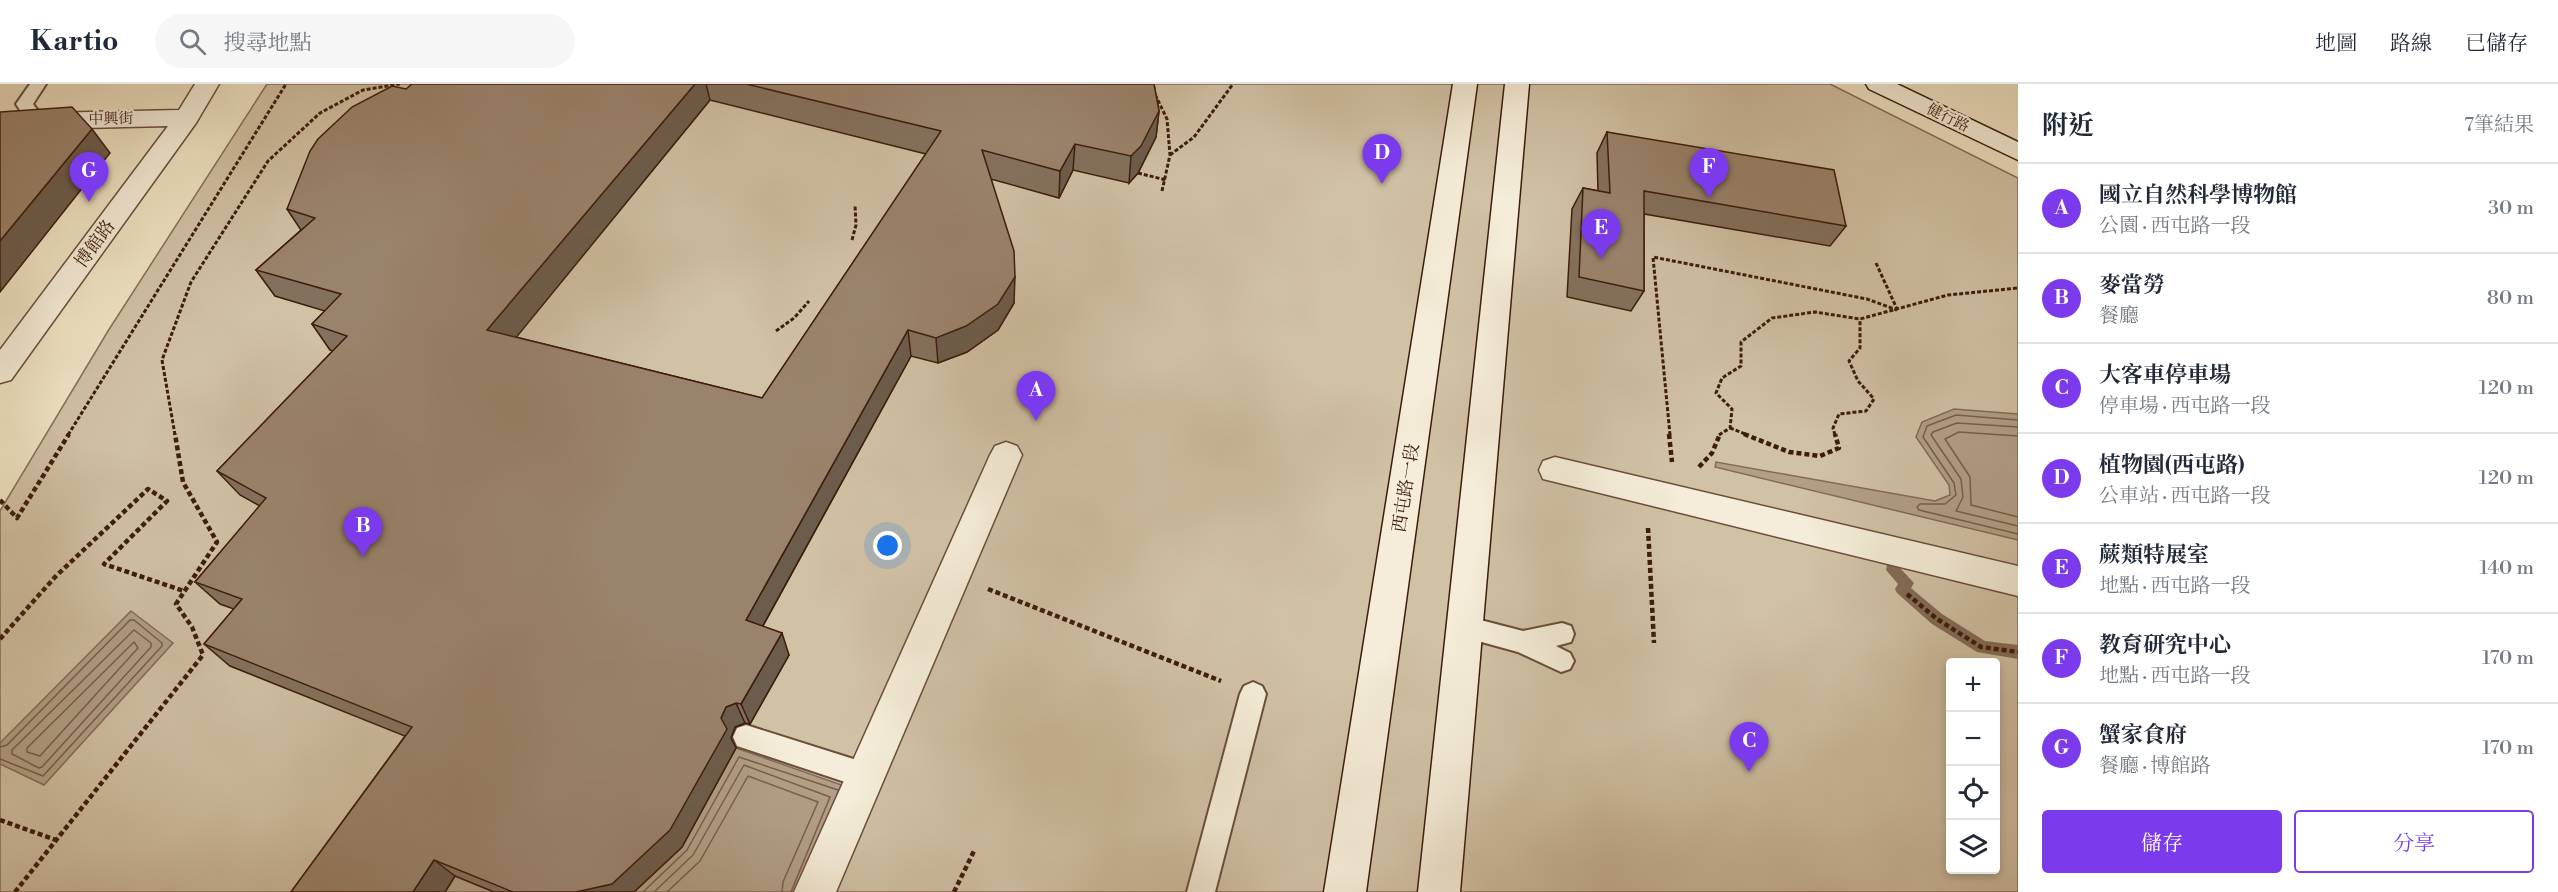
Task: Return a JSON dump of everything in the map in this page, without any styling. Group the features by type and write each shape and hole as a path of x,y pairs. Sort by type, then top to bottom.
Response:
{"street":[{"name":"博館路","path":"0,372 187,118 207,84"},
{"name":"西屯路一段","path":"1345,892 1465,84"},
{"path":"1439,892 1517,84"},
{"name":"健行路","path":"1878,84 2018,152"},
{"name":"中興街","path":"0,122 187,118"},
{"path":"815,892 1006,455"},
{"path":"1555,470 2018,581"}],"lane":[{"path":"36,120 24,104 38,84"},
{"path":"1465,627 1523,642 1561,661"},
{"path":"1523,642 1562,634"},
{"path":"1201,892 1253,693"},
{"path":"746,736 866,776"}],"path":[{"path":"0,500 17,518 286,84"},
{"path":"15,892 203,655 192,627 176,604 217,542 183,482 162,360 191,282 268,161 320,113 363,90 400,84"},
{"path":"1150,84 1167,119 1170,155 1162,191"},
{"path":"1170,155 1194,137 1233,84"},
{"path":"1138,173 1166,180"},
{"path":"852,240 856,225 855,205"},
{"path":"1654,643 1672,498 1653,257 1867,299 1897,310"},
{"path":"1876,263 1897,310"},
{"path":"1730,428 1732,409 1716,393 1722,378 1741,366 1741,342 1772,318 1815,312 1860,319 1948,295 2018,288"},
{"path":"776,331 794,318 809,301"},
{"path":"1730,428 1789,452 1820,456 1839,448 1833,428 1839,414 1866,411 1874,399 1858,381 1849,361 1860,348 1860,319"},
{"path":"1672,498 1712,453 1719,434 1730,428"},
{"path":"0,639 55,577 148,489 167,501 104,564 184,591"},
{"path":"1895,552 1893,570 1907,583 1902,590 1937,619 1981,646 2018,652"},
{"path":"954,575 1253,693"},
{"path":"0,820 56,840"},
{"path":"954,892 974,851"}],"shaded area":[{"path":"267,84 1830,84 2018,178 2018,892 0,892 0,511 108,331"}],"water":[{"path":"1954,409 2018,414 2018,540 1715,467 1716,462 1935,501 1950,495 1949,485 1916,437 1922,422"},
{"path":"131,611 173,643 44,785 0,764 0,743"},
{"path":"736,748 850,788 803,892 634,892 682,847"},
{"path":"455,876 494,892 445,892"}],"building":[{"path":"412,84 695,84 487,330 762,398 941,131 746,84 1154,84 1159,111 1141,146 1131,156 1075,144 1060,171 982,150 1014,251 1015,277 998,304 966,326 936,338 908,330 746,620 782,633 741,704 736,703 726,707 721,718 727,729 670,830 612,884 576,892 513,892 434,860 413,892 291,892 412,727 204,644 242,599 195,582 266,498 217,471 347,336 312,324 341,294 256,270 315,218 287,209 310,151 318,139 352,107 392,86 406,89"},
{"path":"72,107 92,129 0,241 0,112"},
{"path":"1607,132 1834,170 1846,226 1644,191 1644,291 1579,277 1583,188 1610,193"}],"waterway":[{"path":"1895,552 1893,570 1907,583 1902,589 1937,619 1982,647 2018,652"}],"place":[{"name":"植物園(西屯路)","path":"1382,184"},
{"name":"教育研究中心","path":"1709,198"},
{"name":"蟹家食府","path":"89,202"},
{"name":"蕨類特展室","path":"1601,259"},
{"name":"國立自然科學博物館","path":"1036,421"},
{"name":"麥當勞","path":"363,557"},
{"name":"大客車停車場","path":"1749,772"}]}
